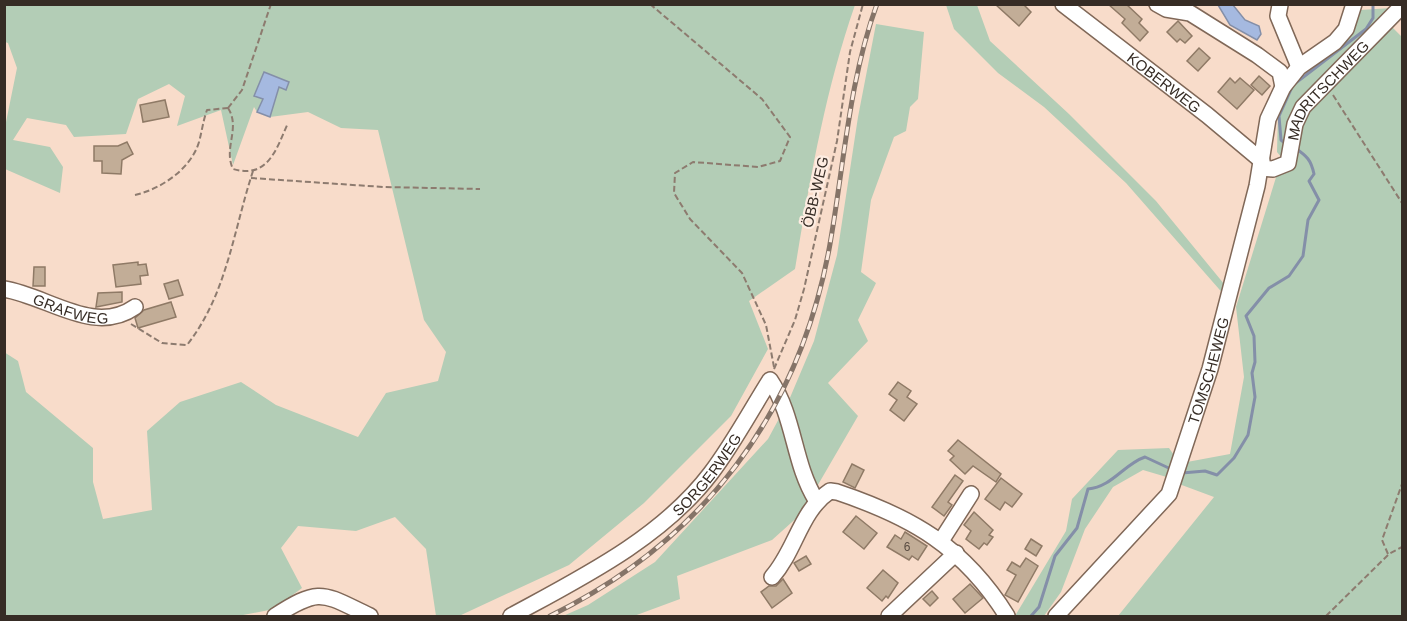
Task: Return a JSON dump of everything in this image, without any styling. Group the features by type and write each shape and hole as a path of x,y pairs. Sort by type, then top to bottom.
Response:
{"street":[{"name":"KOBERWEG","path":"1063,4 1262,164"},
{"path":"1157,4 1166,9 1190,13 1257,55 1280,72 1283,87"},
{"name":"TOMSCHEWEG","path":"1056,616 1169,494 1210,369 1262,164 1268,119 1283,87 1299,67 1335,42 1346,29 1354,4"},
{"path":"1280,5 1278,16 1299,67"},
{"name":"MADRITSCHWEG","path":"1262,164 1273,169 1285,165 1290,160 1303,107 1402,6"},
{"name":"GRAFWEG","path":"4,289 88,317 105,320 121,317 135,307"},
{"name":"SORGERWEG","path":"511,616 616,557 678,508 711,473 770,380 781,396 807,486 816,500"},
{"path":"772,577 780,569 816,500 830,491 837,492 882,507 941,541 956,553 993,593 1007,616"},
{"path":"941,541 971,494"},
{"path":"889,616 956,553"},
{"path":"275,616 302,598 316,595 370,616"}],"path":[{"path":"135,195 152,191 170,179 188,161 199,144 207,110 228,108 242,90 271,4"},
{"name":"ÖBB-WEG","path":"650,4 762,99 790,137 780,161 758,167 693,162 675,173 674,193 690,219 742,273 766,325 774,370 795,320 804,289 837,141 850,52 863,4"},
{"path":"1325,84 1402,203"},
{"path":"228,108 234,117 229,160 232,169 253,171 263,167 276,151 288,123"},
{"path":"121,317 162,343 187,345 203,325 225,276 253,171"},
{"path":"250,178 383,187 480,189"},
{"path":"1389,555 1382,540 1402,484"},
{"path":"1326,616 1389,555 1402,547"}],"green space":[{"path":"5,5 855,5 827,103 795,269 749,301 768,349 731,416 644,503 569,565 459,616 436,616 426,549 395,517 356,531 298,526 281,548 302,588 274,609 238,616 5,616 4,352 18,361 26,392 93,448 93,482 103,519 152,510 147,431 180,402 241,382 276,405 358,437 386,393 438,381 446,352 424,320 378,130 341,128 308,112 270,117 257,112 254,107 233,165 221,110 177,126 185,96 169,84 138,99 126,134 74,137 66,125 27,118 13,140 50,147 63,167 60,193 5,169 5,127 17,68 8,43 5,42"},
{"path":"946,5 977,5 990,41 1069,114 1156,201 1229,290 1226,297 1126,183 1044,107 998,73 954,29"},
{"path":"1392,8 1393,28 1402,37 1402,616 1118,616 1214,497 1179,484 1187,462 1230,454 1244,377 1236,307 1282,158 1277,152 1278,114 1289,88 1328,57 1354,28 1360,10"},
{"path":"876,24 924,32 918,99 910,107 906,131 894,137 871,200 861,272 876,283 858,320 868,341 828,383 858,416 801,514 772,540 677,576 680,599 634,616 563,616 588,605 655,562 768,439 789,400 814,341 837,255 858,117"},
{"path":"1169,448 1176,458 1170,478 1143,470 1113,487 1085,529 1061,592 1044,616 1015,616 1066,531 1072,499 1118,450"}],"water":[{"path":"1218,5 1233,5 1245,20 1259,26 1261,34 1257,40 1230,25"},
{"path":"264,72 289,82 286,90 279,87 270,117 257,112 263,99 254,96"}],"building":[{"path":"995,4 1023,4 1031,12 1019,26"},
{"path":"1108,4 1126,4 1142,19 1139,23 1148,32 1140,41 1122,23 1125,19"},
{"path":"1178,21 1192,36 1185,43 1180,39 1177,42 1167,32"},
{"path":"1199,48 1210,58 1198,71 1187,61"},
{"path":"1259,76 1270,86 1262,95 1251,85"},
{"path":"1230,78 1235,83 1240,78 1254,90 1237,109 1218,92"},
{"path":"165,100 169,117 143,122 140,105"},
{"path":"127,142 133,154 122,160 121,174 102,173 102,161 94,161 94,146 118,146"},
{"path":"138,262 138,265 146,264 148,275 140,276 141,284 116,287 113,265"},
{"path":"34,267 45,267 45,286 33,286"},
{"path":"178,280 183,295 169,299 164,284"},
{"path":"122,292 122,302 96,307 98,293"},
{"path":"171,302 176,317 138,328 135,318 144,310"},
{"path":"898,382 911,391 907,397 917,404 904,421 890,410 897,400 889,394"},
{"path":"958,440 1001,474 996,482 973,466 965,474 950,460 954,456 948,451"},
{"path":"852,464 864,470 855,488 843,482"},
{"path":"955,475 963,481 948,502 952,505 944,516 932,507"},
{"path":"1001,478 1022,494 1012,507 1005,502 1000,510 985,499"},
{"path":"974,512 993,530 989,535 993,537 987,545 984,543 979,549 966,539 971,531 964,525"},
{"path":"856,516 877,533 864,549 843,532"},
{"path":"905,532 927,546 918,560 912,556 909,560 887,547 895,535 901,539"},
{"path":"1031,539 1042,546 1036,556 1025,549"},
{"path":"806,556 811,564 799,571 794,563"},
{"path":"1026,558 1038,566 1018,602 1005,595 1016,575 1007,570 1012,562 1020,567"},
{"path":"883,570 898,583 888,598 886,596 882,601 867,588"},
{"path":"783,579 792,593 772,608 761,592 769,586 776,586"},
{"path":"970,584 983,598 965,613 953,599"},
{"path":"932,591 938,598 930,606 923,599"}],"waterway":[{"path":"1286,144 1281,140 1279,116 1293,85 1366,29 1373,18 1373,4"},
{"path":"1182,473 1205,471 1217,475 1234,458 1248,435 1255,397 1252,373 1255,362 1254,336 1246,316 1269,288 1289,276 1303,256 1308,220 1319,200 1309,181 1314,174 1310,162 1295,148"},
{"path":"1031,616 1039,607 1055,556 1077,528 1088,489 1104,484 1145,457 1173,470"}],"railway":[{"path":"550,616 605,585 654,550 698,510 736,465 769,416 795,363 816,305 830,244 848,123 860,62 877,4"}]}
